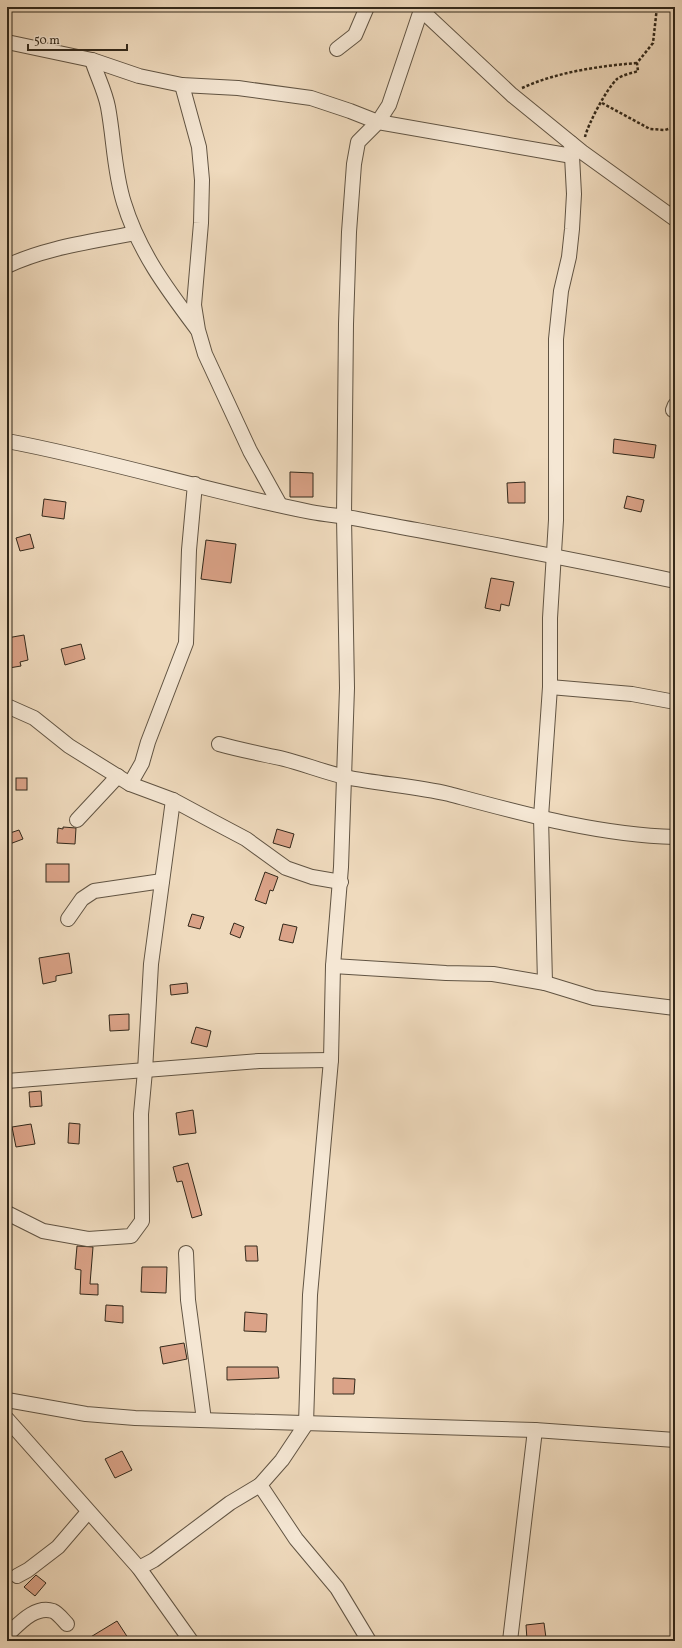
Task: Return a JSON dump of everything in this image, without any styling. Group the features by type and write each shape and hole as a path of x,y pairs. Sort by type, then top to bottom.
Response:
{"street":[{"path":"337,49 355,35 367,7"},
{"path":"139,1568 168,1551 230,1503 260,1485 282,1460 306,1424 310,1295 330,1060 333,966 341,882 347,688 344,517 346,324 349,232 354,164 358,142 378,122 389,105 420,9 512,95 575,150 675,219"},
{"path":"7,42 92,60 139,76 182,85 238,88 311,98 378,122 575,150"},
{"path":"92,60 108,106 114,156 124,202 135,233 160,280 198,330"},
{"path":"182,85 199,147 202,180 201,223 194,305 198,330 205,354 247,444 280,505"},
{"path":"545,983 541,817 550,687 550,618 556,513 556,339 561,291 569,257 572,229 575,150"},
{"path":"7,266 52,250 135,233"},
{"path":"7,441 39,446 311,512 344,517 675,581"},
{"path":"130,784 142,763 148,742 186,643 189,550 195,484"},
{"path":"550,687 632,694 675,702"},
{"path":"7,706 34,718 69,746 130,784 173,800 246,839 286,868 312,877 341,882"},
{"path":"219,744 246,752 284,759 344,777 449,794 502,809 597,830 634,835 675,837"},
{"path":"77,820 118,776"},
{"path":"7,1213 43,1230 88,1239 131,1236 142,1220 141,1114 151,964 173,800"},
{"path":"68,919 82,899 94,891 162,881"},
{"path":"333,966 446,973 493,974 545,983 594,998 675,1008"},
{"path":"7,1081 260,1061 330,1060"},
{"path":"186,1253 188,1300 204,1420"},
{"path":"7,1400 86,1414 134,1418 535,1430 675,1440"},
{"path":"7,1419 139,1568 191,1641"},
{"path":"510,1641 535,1430"},
{"path":"260,1485 296,1539 338,1588 369,1641"},
{"path":"16,1576 28,1570 58,1547 88,1512"},
{"path":"7,1635 24,1620 39,1610 54,1611 67,1624"}],"path":[{"path":"575,150 602,102 617,79 638,71 637,63 653,43 657,7"},
{"path":"512,95 514,92 530,85 566,73 637,63"},
{"path":"602,102 650,129 665,130 675,127"}],"building":[{"path":"614,439 656,445 654,458 613,453"},
{"path":"290,472 313,473 313,497 290,497"},
{"path":"525,482 525,503 508,503 507,483"},
{"path":"627,496 644,500 641,512 624,508"},
{"path":"44,499 66,502 64,519 42,516"},
{"path":"30,534 34,548 20,551 16,538"},
{"path":"206,540 236,544 231,583 201,579"},
{"path":"491,578 514,582 509,606 501,604 500,611 485,608"},
{"path":"24,635 28,660 20,662 21,666 9,668 7,638"},
{"path":"81,644 85,659 65,665 61,649"},
{"path":"16,778 27,778 27,790 16,790"},
{"path":"63,827 76,828 75,844 57,843 58,828 63,829"},
{"path":"277,829 294,834 290,848 273,843"},
{"path":"19,830 23,839 7,845 7,834"},
{"path":"46,864 69,864 69,882 46,882"},
{"path":"265,872 278,877 273,891 270,890 266,904 255,900"},
{"path":"192,914 204,917 200,929 188,926"},
{"path":"234,923 244,927 240,938 230,934"},
{"path":"283,924 297,927 293,943 279,940"},
{"path":"69,953 72,973 56,976 56,981 43,984 39,958"},
{"path":"187,983 188,993 171,995 170,985"},
{"path":"129,1014 129,1030 110,1031 109,1015"},
{"path":"196,1027 211,1031 207,1047 191,1043"},
{"path":"41,1091 42,1106 30,1107 29,1092"},
{"path":"193,1110 196,1133 179,1135 176,1113"},
{"path":"69,1123 80,1124 79,1144 68,1143"},
{"path":"31,1124 35,1144 16,1147 12,1127"},
{"path":"188,1163 202,1215 192,1218 182,1181 177,1182 173,1167"},
{"path":"77,1246 93,1247 90,1284 98,1284 98,1295 80,1294 81,1270 75,1269"},
{"path":"245,1246 257,1246 258,1261 246,1261"},
{"path":"142,1267 167,1267 166,1293 141,1292"},
{"path":"106,1305 123,1306 123,1323 105,1321"},
{"path":"245,1312 267,1314 266,1332 244,1331"},
{"path":"184,1343 187,1359 163,1364 160,1347"},
{"path":"227,1367 278,1367 279,1378 227,1380"},
{"path":"333,1378 355,1379 354,1394 333,1394"},
{"path":"122,1451 132,1470 115,1478 105,1459"},
{"path":"36,1575 46,1583 35,1596 24,1587"},
{"path":"117,1621 130,1641 84,1641"},
{"path":"544,1623 546,1638 527,1640 526,1625"}]}
